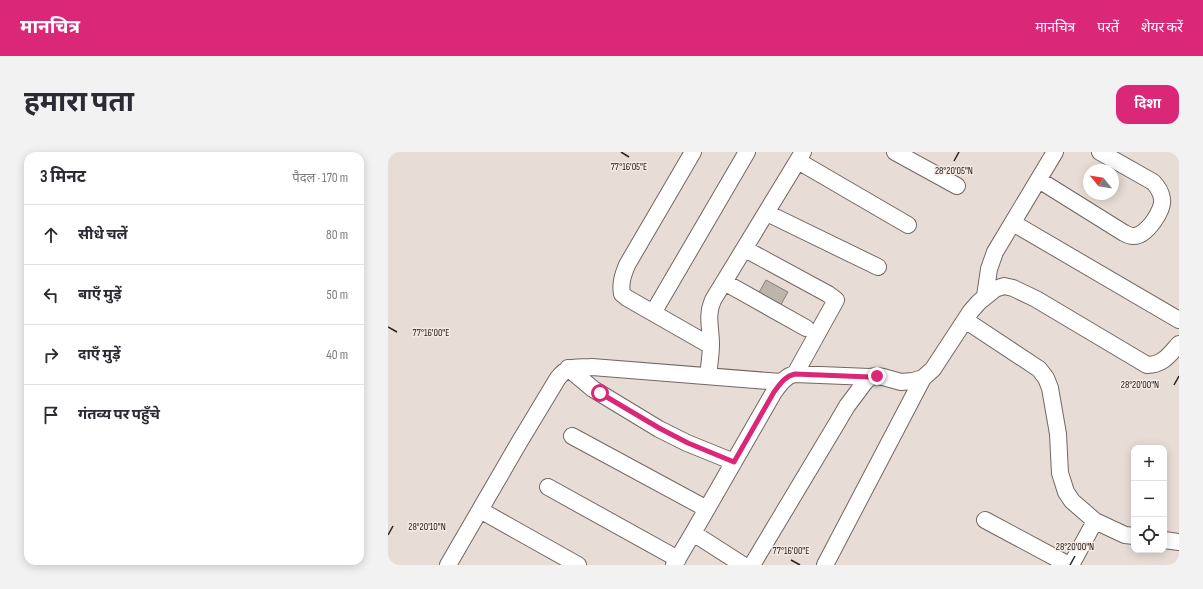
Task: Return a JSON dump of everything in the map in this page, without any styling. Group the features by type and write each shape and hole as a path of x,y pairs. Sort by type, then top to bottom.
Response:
{"street":[{"path":"693,152 627,265 621,278 620,287 622,294 627,298 711,346"},
{"path":"654,313 747,152"},
{"path":"895,152 957,186"},
{"path":"985,296 989,269 995,252 1055,152"},
{"path":"1039,180 1124,233 1134,237 1143,233 1150,226 1159,212 1163,200 1160,189 1153,182 1100,152"},
{"path":"708,376 711,346 709,322 710,308 724,282 800,157 908,225"},
{"path":"767,213 878,267"},
{"path":"1013,223 1179,320"},
{"path":"745,249 828,294 836,300 795,374"},
{"path":"724,282 806,328"},
{"path":"548,487 676,562 774,392 781,382 790,376 795,374 877,376 901,382 913,381 922,378 933,369 965,320 979,302 995,288 1004,286 1013,288 1036,299 1147,365 1156,365 1165,360 1179,344"},
{"path":"965,320 1039,369 1046,378 1050,388 1058,434 1060,473 1066,492 1072,501 1096,520 1125,535 1131,536"},
{"path":"448,565 558,378 563,371 568,368 592,366 781,382"},
{"path":"568,368 592,389 659,428 688,443 734,462"},
{"path":"752,565 847,406 870,377"},
{"path":"825,565 922,378"},
{"path":"572,436 707,509"},
{"path":"480,510 578,565"},
{"path":"985,520 1070,565 1096,520"},
{"path":"694,533 743,565"},
{"path":"1167,540 1179,542"}],"building":[{"path":"766,280 788,292 779,308 757,296"}],"route":[{"path":"600,393 659,428 688,443 734,462 764,412 774,392 781,382 790,376 795,374 877,376"}]}
